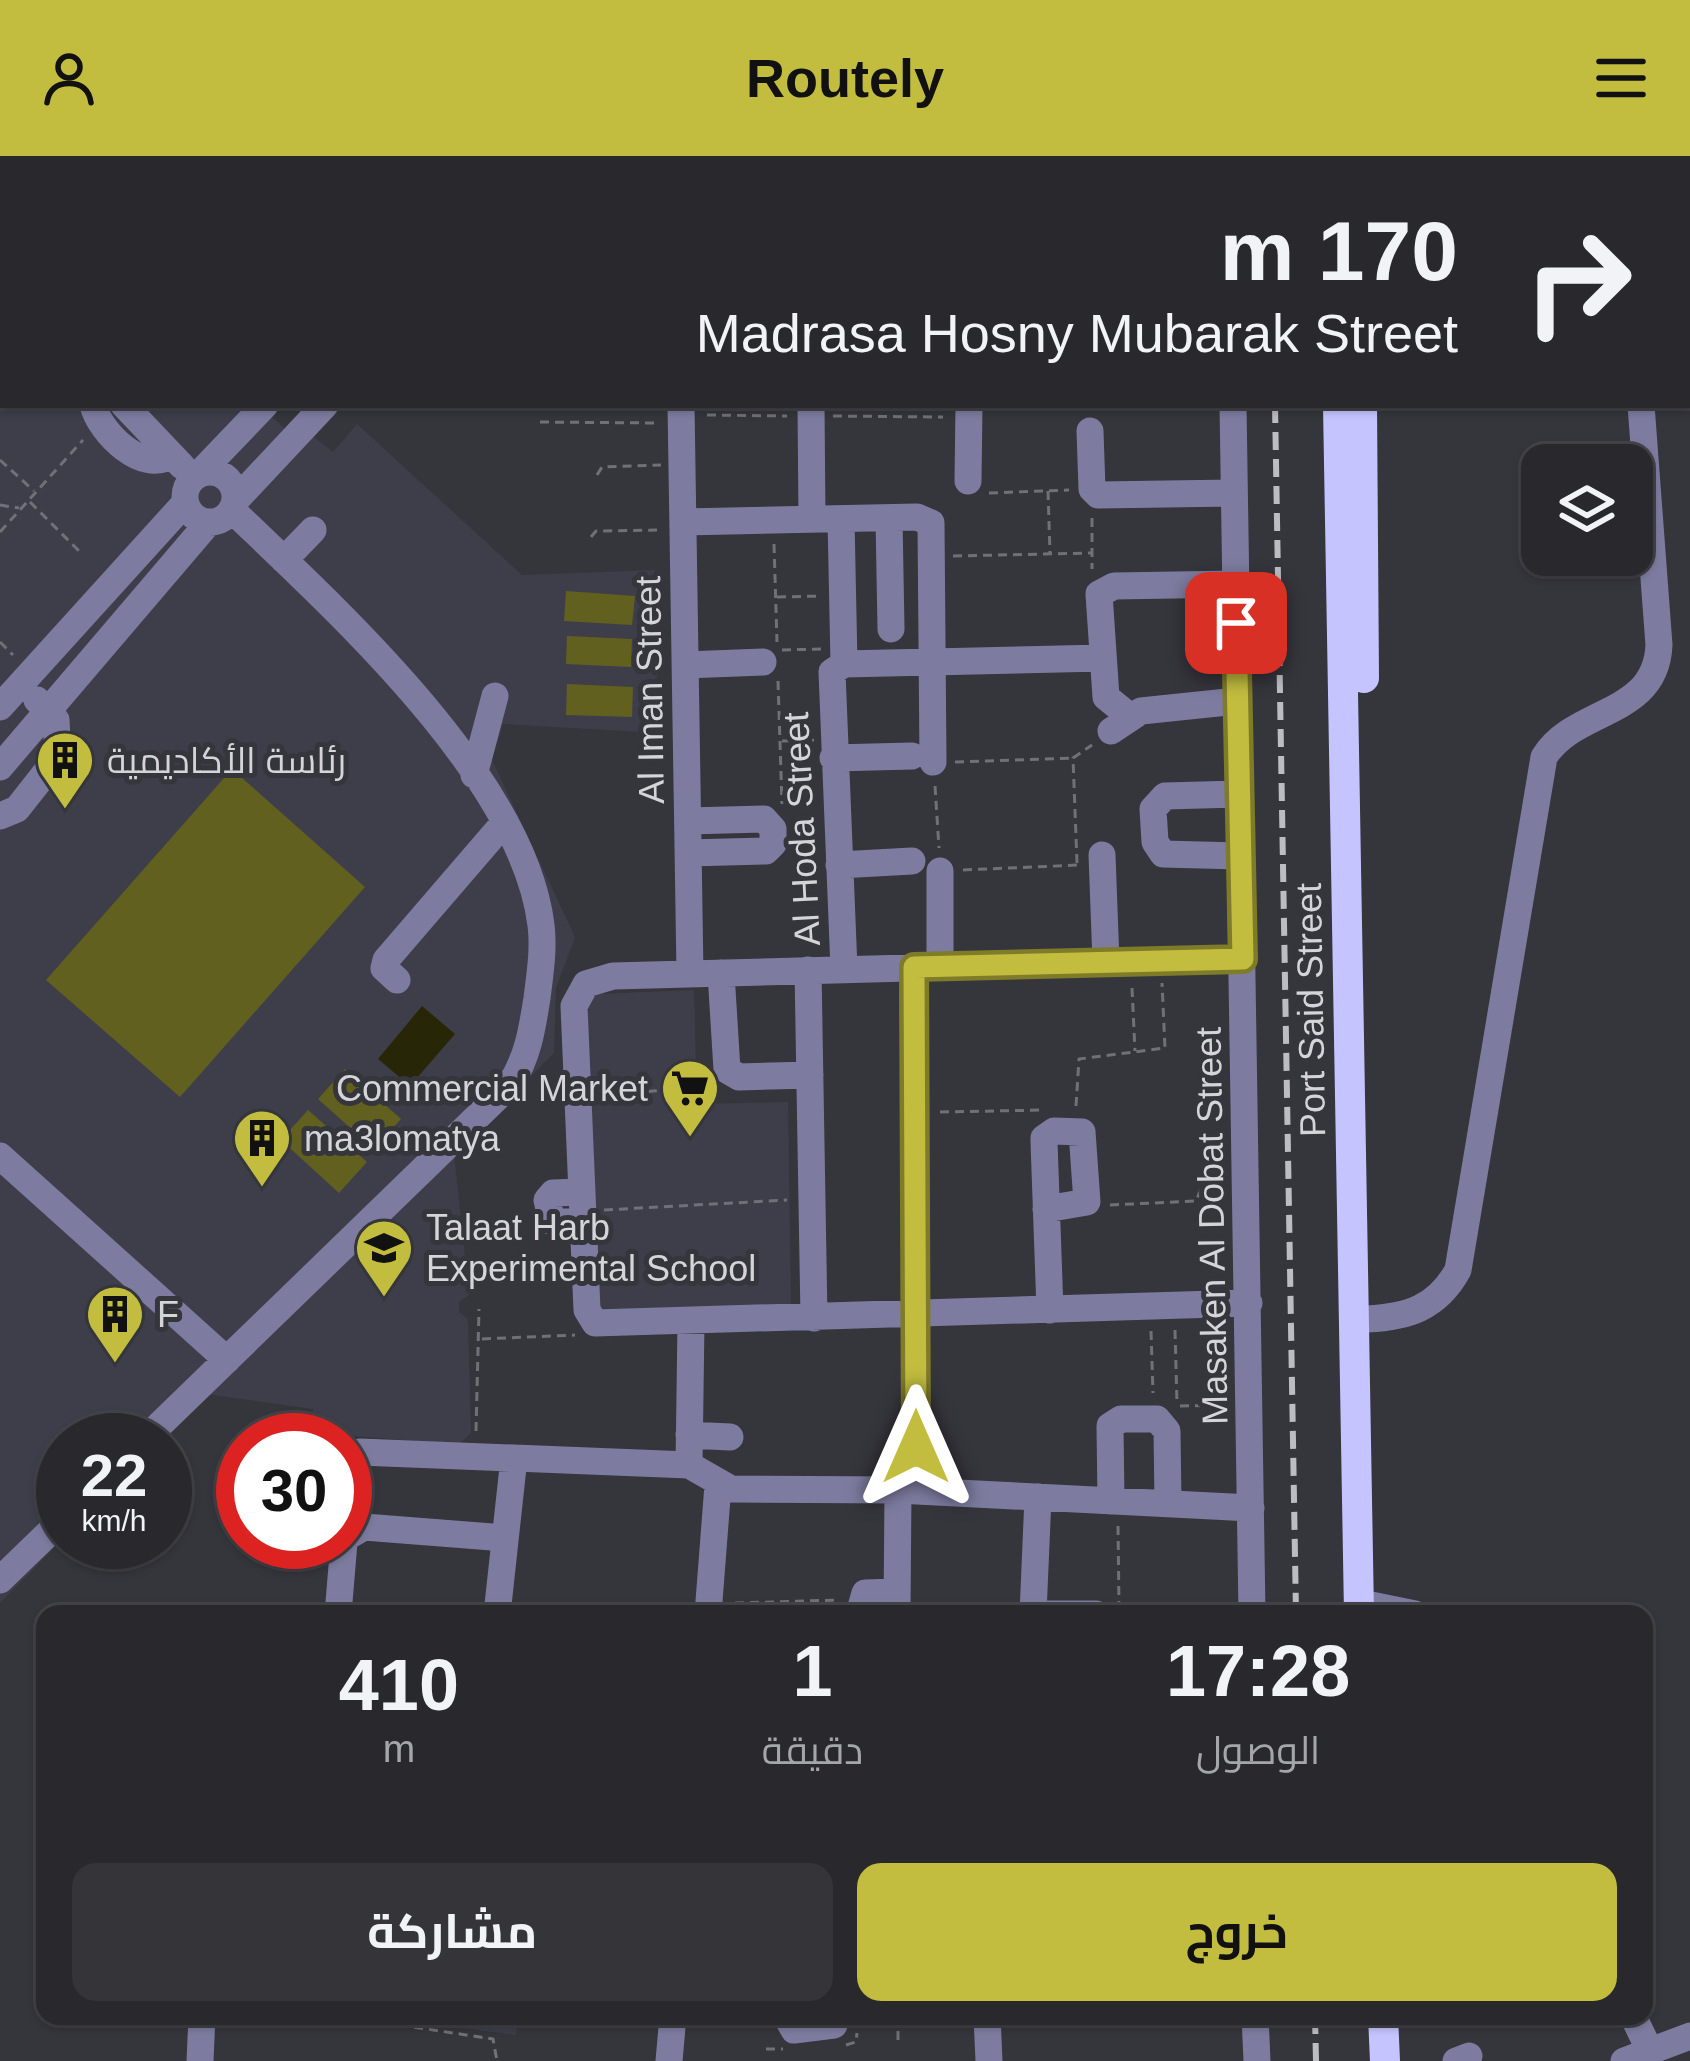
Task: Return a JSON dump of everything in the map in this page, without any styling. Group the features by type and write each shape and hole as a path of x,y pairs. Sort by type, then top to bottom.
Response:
{"main road":[{"name":"Port Said Street","path":"1338,408 1365,1605"},
{"name":"Port Said Street","path":"1362,408 1365,1605"},
{"path":"1365,2025 1366,2061"},
{"path":"1383,2025 1385,2061"}],"street":[{"path":"127,408 192,485 190,513 225,511 284,560 407,684 474,775 503,824 532,885 541,925 532,1034 520,1070 497,1098 173,1413"},
{"path":"0,707 262,408"},
{"path":"0,767 322,408"},
{"path":"812,408 812,519"},
{"path":"968,481 969,408"},
{"name":"Masaken Al Dobat Street","path":"1233,408 1252,1605"},
{"path":"1367,1319 1424,1308 1442,1294 1458,1270 1544,757 1563,734 1636,697 1656,667 1659,645 1641,408"},
{"path":"96,414 142,462 158,463 171,455"},
{"name":"Al Iman Street","path":"681,414 690,973"},
{"path":"1090,431 1092,489 1104,495 1234,493"},
{"path":"192,485 209,472 229,480 225,511"},
{"path":"682,526 889,518 931,523 934,662 922,759 833,748"},
{"path":"889,518 891,629"},
{"name":"Al Hoda Street","path":"841,519 844,664 830,678 844,969"},
{"path":"284,560 313,530"},
{"path":"1236,584 1114,586 1100,594 1106,697 1120,723 1237,701"},
{"path":"844,664 1102,658"},
{"path":"685,665 763,662"},
{"path":"0,816 17,808 58,757 61,732 49,710 21,685"},
{"path":"474,775 495,696"},
{"path":"1238,794 1165,796 1154,809 1155,842 1162,854 1240,856"},
{"path":"688,820 764,819 773,829 773,844 766,851 688,853"},
{"path":"398,980 384,968 386,960 503,824"},
{"path":"839,865 912,861"},
{"path":"1094,861 1119,961"},
{"path":"852,1605 865,1593 897,1603 915,1314 914,1112 940,871"},
{"path":"1243,959 597,979 578,993 574,1006 582,1208 597,1321 1249,1303"},
{"path":"808,970 814,1318"},
{"path":"721,973 727,1070 740,1077 810,1075"},
{"path":"1046,1209 1084,1206 1085,1136 1054,1131 1044,1138 1046,1209 1050,1310"},
{"path":"0,1156 227,1360"},
{"path":"688,1465 691,1322"},
{"path":"1114,1501 1110,1426 1121,1419 1156,1419 1167,1431 1168,1503"},
{"path":"689,1435 730,1437"},
{"path":"372,1453 688,1465 718,1485 1251,1508"},
{"path":"498,1605 514,1458"},
{"path":"708,1605 718,1485"},
{"path":"1033,1605 1038,1497"},
{"path":"372,1528 506,1538"},
{"path":"0,1580 36,1545"},
{"path":"339,1605 342,1569"},
{"path":"200,2061 202,2025"},
{"path":"669,2061 672,2025"},
{"path":"791,2025 794,2030 823,2031 834,2025"},
{"path":"988,2025 989,2061"},
{"path":"1256,2025 1257,2061"},
{"path":"1634,2025 1637,2056 1690,2036"}],"path":[{"path":"721,408 722,415"},
{"path":"0,532 96,414"},
{"path":"540,422 681,414"},
{"path":"0,460 35,493"},
{"path":"597,475 602,467 682,465"},
{"path":"968,481 974,490 986,493 1092,489 1092,553 1100,594"},
{"path":"1048,490 1050,554"},
{"path":"28,501 79,551"},
{"path":"0,505 21,508"},
{"path":"773,520 783,823"},
{"path":"591,537 596,531 682,526"},
{"path":"934,557 1092,553"},
{"path":"776,597 842,595"},
{"path":"1073,758 1094,861 940,871 922,759 1073,758 1120,723"},
{"path":"780,741 833,748"},
{"path":"1066,1110 1076,1106 1079,1059 1165,1048 1160,960"},
{"path":"1119,961 1135,1052"},
{"path":"578,1096 703,1088 727,1070"},
{"path":"914,1112 1045,1110"},
{"path":"1084,1206 1196,1201 1208,1185 1248,1184"},
{"path":"582,1208 812,1198"},
{"path":"1162,1307 1178,1406"},
{"path":"1154,1407 1162,1307"},
{"path":"475,1457 479,1309"},
{"path":"481,1340 571,1336 597,1321"},
{"path":"1114,1501 1119,1605"},
{"path":"400,2025 493,2039 497,2061"},
{"path":"898,2044 898,2026 911,2025"}],"shaded area":[{"path":"0,408 263,408 294,438 310,434 333,452 357,424 522,575 655,570 658,733 503,724 492,760 575,937 556,988 554,1053 454,1153 469,1295 459,1302 459,1312 468,1319 471,1433 459,1444 372,1437 372,1413 313,1413 313,1409 207,1394 188,1413 36,1413 36,1566 0,1603"},
{"path":"566,591 635,596 632,625 564,621"},
{"path":"567,636 632,639 631,667 566,664"},
{"path":"567,684 633,687 632,717 566,715"},
{"path":"232,769 365,887 180,1097 46,980"},
{"name":"Commercial Market","path":"694,990 697,1104 788,1102 791,1306 598,1321 586,1009 596,994"},
{"path":"422,1006 455,1034 410,1086 378,1059"},
{"path":"345,1069 401,1119 374,1149 318,1099"},
{"path":"308,1110 367,1162 339,1193 281,1140"},
{"path":"440,2025 518,2025 516,2035"}],"railway":[{"path":"1275,408 1296,1605"},
{"path":"1315,2025 1316,2061"}],"place":[{"name":"رئاسة الأكاديمية","path":"65,811"},
{"name":"Commercial Market","path":"690,1139"},
{"name":"ma3lomatya","path":"262,1189"},
{"name":"Talaat Harb Experimental School","path":"384,1299"},
{"name":"F","path":"115,1365"}],"route":[{"path":"916,1447 914,967 1243,959 1236,623"}]}
